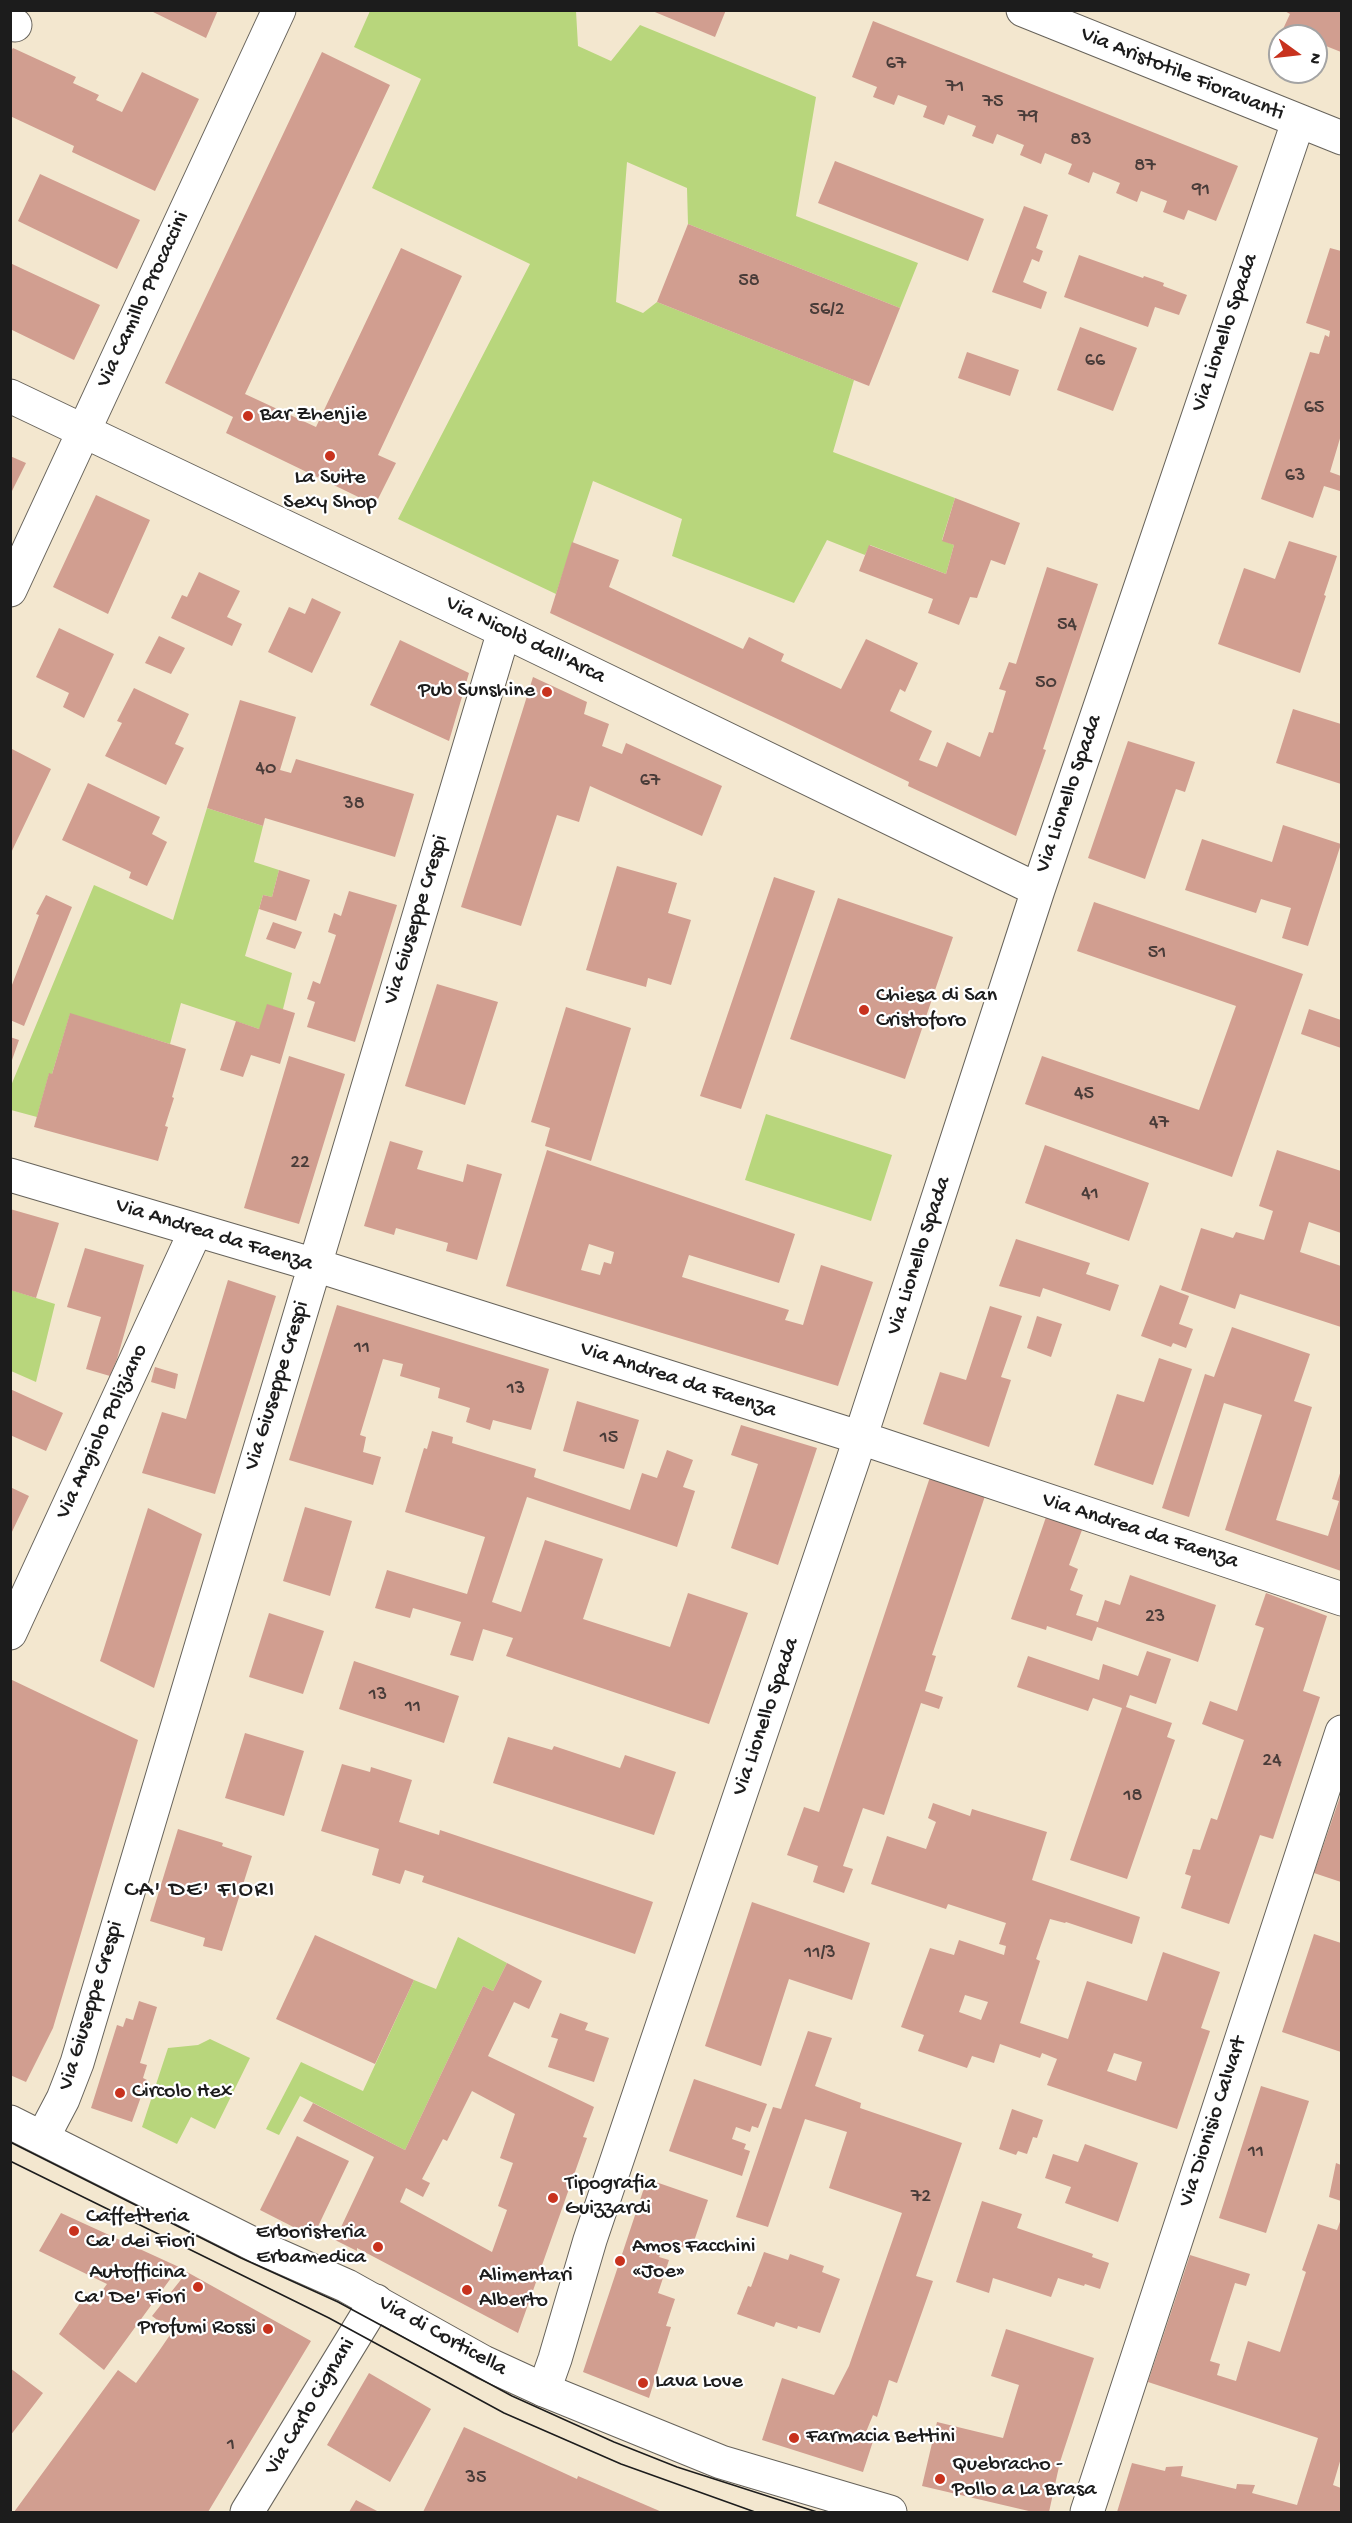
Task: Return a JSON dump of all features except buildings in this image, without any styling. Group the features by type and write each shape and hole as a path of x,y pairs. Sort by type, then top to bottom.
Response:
{"street":[{"name":"Via Camillo Procaccini","path":"10,590 279,10"},
{"name":"Via Aristotile Fioravanti","path":"1023,10 1341,138"},
{"name":"Via Lionello Spada","path":"544,2390 590,2240 861,1438 1038,890 1298,122"},
{"name":"Via Nicolò dall'Arca","path":"10,396 504,631 1038,890"},
{"name":"Via Giuseppe Crespi","path":"43,2137 63,2098 76,2062 504,631"},
{"name":"Via Andrea da Faenza","path":"10,1175 315,1265 861,1438 1341,1599"},
{"name":"Via Angiolo Poliziano","path":"10,1633 196,1230"},
{"name":"Via Dionisio Calvart","path":"1087,2512 1341,1732"},
{"name":"Via di Corticella","path":"10,2122 259,2247 347,2286 483,2362 544,2390 622,2424 721,2462 890,2512"},
{"name":"Via Carlo Cignani","path":"247,2512 375,2301"}],"green space":[{"path":"370,11 576,11 578,46 611,61 640,25 816,97 796,216 918,263 900,308 688,224 687,188 627,162 616,302 643,313 657,302 854,380 833,452 955,498 942,540 954,545 946,574 870,545 865,555 827,540 794,603 672,556 682,519 593,481 556,594 398,519 530,264 372,188 421,79 354,47"},
{"path":"207,808 263,826 254,862 279,870 272,897 263,895 245,956 292,973 283,1009 259,1029 181,1003 170,1044 70,1014 37,1117 11,1110 10,1088 94,885 173,920"},
{"path":"766,1114 892,1155 871,1221 745,1180"},
{"path":"11,1290 55,1304 36,1382 11,1371"},
{"path":"458,1937 507,1963 493,1991 483,1986 405,2150 300,2096 279,2135 266,2129 301,2062 363,2091 414,1980 436,1989"},
{"path":"210,2039 250,2058 215,2129 191,2117 177,2144 142,2127 168,2048 198,2045"}],"tram line":[{"path":"10,2142 241,2258 338,2302 512,2396 614,2442 677,2467 817,2512"},
{"path":"10,2161 329,2318 504,2413 621,2464 755,2512"}],"place":[{"name":"Bar Zhenjie","path":"248,416"},
{"name":"La Suite Sexy Shop","path":"330,456"},
{"name":"Pub Sunshine","path":"547,692"},
{"name":"Chiesa di San Cristoforo","path":"864,1010"},
{"name":"Circolo Hex","path":"120,2093"},
{"name":"Tipografia Guizzardi","path":"553,2198"},
{"name":"Caffetteria Ca' dei Fiori","path":"74,2231"},
{"name":"Erboristeria Erbamedica","path":"378,2247"},
{"name":"Amos Facchini «Joe»","path":"620,2261"},
{"name":"Autofficina Ca' De' Fiori","path":"198,2287"},
{"name":"Alimentari Alberto","path":"467,2290"},
{"name":"Profumi Rossi","path":"268,2329"},
{"name":"Lava Love","path":"643,2383"},
{"name":"Farmacia Bettini","path":"794,2438"},
{"name":"Quebracho - Pollo a La Brasa","path":"940,2479"}],"district":[{"name":"CA' DE' FIORI","path":"200,1891"}]}
